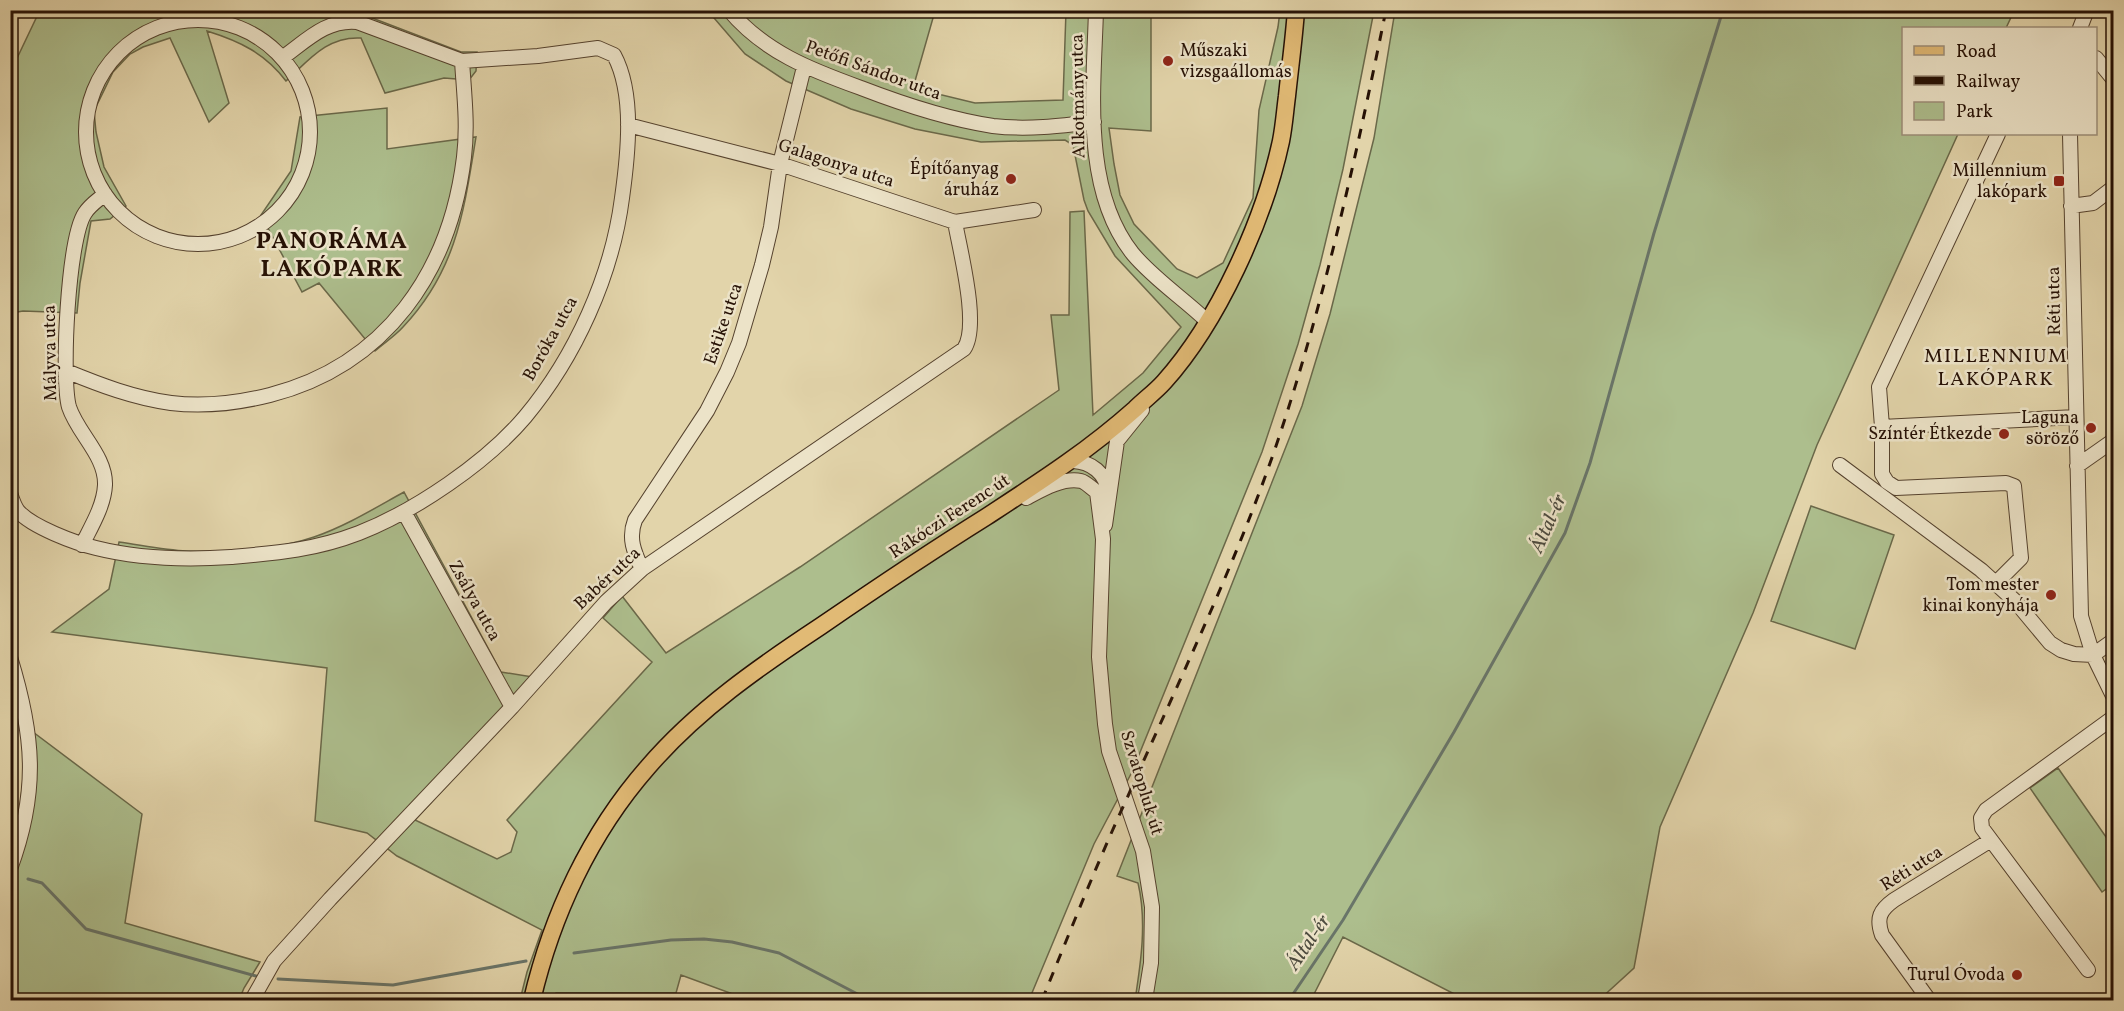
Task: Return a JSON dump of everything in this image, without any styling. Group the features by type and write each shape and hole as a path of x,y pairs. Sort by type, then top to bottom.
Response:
{"main road":[{"name":"Rákóczi Ferenc út","path":"532,1000 554,925 577,873 608,819 654,759 735,685 848,607 974,525 1080,461 1101,439 1164,383 1207,321 1239,264 1262,205 1282,138 1296,10"}],"street":[{"name":"Petőfi Sándor utca","path":"729,10 747,30 765,44 804,67 917,109 995,126 1050,127 1094,122"},
{"name":"Alkotmány utca","path":"1096,10 1094,122 1098,168 1110,211 1124,240 1149,271 1207,321"},
{"path":"2080,27 2087,10"},
{"path":"195,21 229,25 261,40 282,58 299,82 309,116 309,151 303,173 293,192 279,210 251,232 222,242 192,244 175,242 149,233 132,223 105,194 93,172 88,153 87,117 91,100 103,73 123,50 138,38 167,25 195,21"},
{"name":"Boróka utca","path":"10,493 15,506 24,516 55,534 82,545 130,555 163,558 204,559 286,553 358,534 404,512 457,477 506,437 525,417 558,369 591,308 613,244 621,204 628,125 623,82 614,55 598,48 538,56 462,61 357,22 346,21 323,28 282,58"},
{"path":"2097,59 2114,80"},
{"path":"66,371 104,386 147,398 171,403 218,404 285,391 310,382 355,357 374,342 408,305 431,270 448,229 460,181 467,130 462,61"},
{"name":"Estike utca","path":"642,569 633,549 632,527 707,411 727,372 746,321 771,227 780,164 804,67"},
{"name":"Galagonya utca","path":"628,125 780,164 955,222 1034,210"},
{"path":"1996,583 2021,558 2014,486 2006,483 1896,488 1887,482 1882,474 1879,387 1998,135"},
{"name":"Réti utca","path":"2070,135 2081,616 2093,655 2114,698"},
{"path":"2071,206 2093,203 2114,187"},
{"name":"Mályva utca","path":"82,545 97,513 103,494 104,479 101,464 71,412 67,396 69,284 79,225 85,213 105,194"},
{"name":"Babér utca","path":"252,1000 268,970 280,955 412,811 512,707 606,602 642,569 964,349 969,337 970,317 955,222"},
{"name":"Szvatopluk út","path":"1102,539 1117,441 1164,383"},
{"path":"1882,427 2076,417"},
{"path":"2077,466 2114,440"},
{"path":"1080,461 1107,481 1109,503"},
{"name":"Szvatopluk út","path":"1080,461 1097,492 1102,539 1099,657 1109,751 1143,852 1152,908 1151,963 1145,1000"},
{"path":"1840,465 1996,583 2016,601 2050,643 2074,654 2093,655 2114,640"},
{"path":"974,525 1048,487 1069,481 1083,481 1097,492"},
{"name":"Zsálya utca","path":"404,512 512,707"},
{"path":"10,657 23,698 30,751 27,817 10,869"},
{"path":"2088,970 1982,828 1981,818 1986,810 2114,717"},
{"name":"Réti utca","path":"1929,1000 1882,934 1879,915 1884,907 1894,900 1991,840"}],"green space":[{"path":"40,10 354,11 461,52 477,52 476,71 469,80 444,78 385,93 361,38 349,38 328,45 319,51 286,81 278,71 251,49 207,31 229,103 209,122 170,38 143,47 130,54 113,72 94,111 104,167 126,206 110,219 91,221 77,313 23,311 11,313 10,73"},
{"path":"708,11 935,11 913,88 975,103 1063,100 1066,11 1151,11 1151,131 1109,128 1114,164 1120,195 1134,224 1177,269 1197,278 1223,263 1253,198 1259,110 1280,11 1374,11 1343,169 1320,265 1298,344 1262,452 1132,772 1094,844 1029,1000 749,1000 681,975 676,993 556,993 554,1000 520,1000 542,930 397,856 367,833 315,821 327,668 52,632 109,589 119,542 187,551 235,550 284,545 337,528 404,492 501,672 545,679 415,820 497,859 511,852 517,832 507,820 652,662 603,618 622,596 666,653 800,567 1059,390 1051,315 1069,315 1070,212 1084,211 1093,415 1143,373 1181,327 1115,256 1088,211 1073,145 1065,140 981,142 915,129 851,109 786,81 745,54"},
{"path":"1395,11 2014,11 2006,27 1902,27 1902,135 1958,135 1817,445 1753,613 1660,827 1634,968 1599,1000 1466,1000 1343,937 1311,1000 1135,1000 1142,942 1141,897 1138,883 1117,876 1302,406 1330,314 1374,138"},
{"path":"387,108 387,149 476,137 462,214 447,261 436,284 421,305 400,330 375,351 319,283 302,292 261,215 291,171 300,117"},
{"path":"1811,506 1894,535 1855,649 1771,621"},
{"path":"21,723 142,814 125,923 260,962 239,1000 11,1000 10,812 19,815 26,754"},
{"path":"2058,768 2113,847 2113,884 2102,892 2030,788"}],"waterway":[{"name":"Által-ér","path":"1289,1000 1343,920 1454,732 1565,533 1590,463 1654,233 1723,10"},
{"path":"28,879 42,883 86,929 256,976"},
{"path":"574,953 671,940 704,939 732,942 779,953 869,1000"},
{"path":"278,979 393,985 526,961"}],"railway":[{"path":"1042,1000 1105,847 1225,579 1276,446 1309,339 1338,230 1386,10"}],"place":[{"name":"Műszaki vizsgaállomás","path":"1168,61"},
{"name":"Építőanyag áruház","path":"1011,179"},
{"name":"Millennium lakópark","path":"2059,181"},
{"name":"Laguna söröző","path":"2091,428"},
{"name":"Színtér Étkezde","path":"2004,434"},
{"name":"Tom mester kinai konyhája","path":"2051,595"},
{"name":"Turul Óvoda","path":"2017,975"}],"district":[{"name":"PANORÁMA LAKÓPARK","path":"332,256"},
{"name":"MILLENNIUM LAKÓPARK","path":"1996,368"}]}
